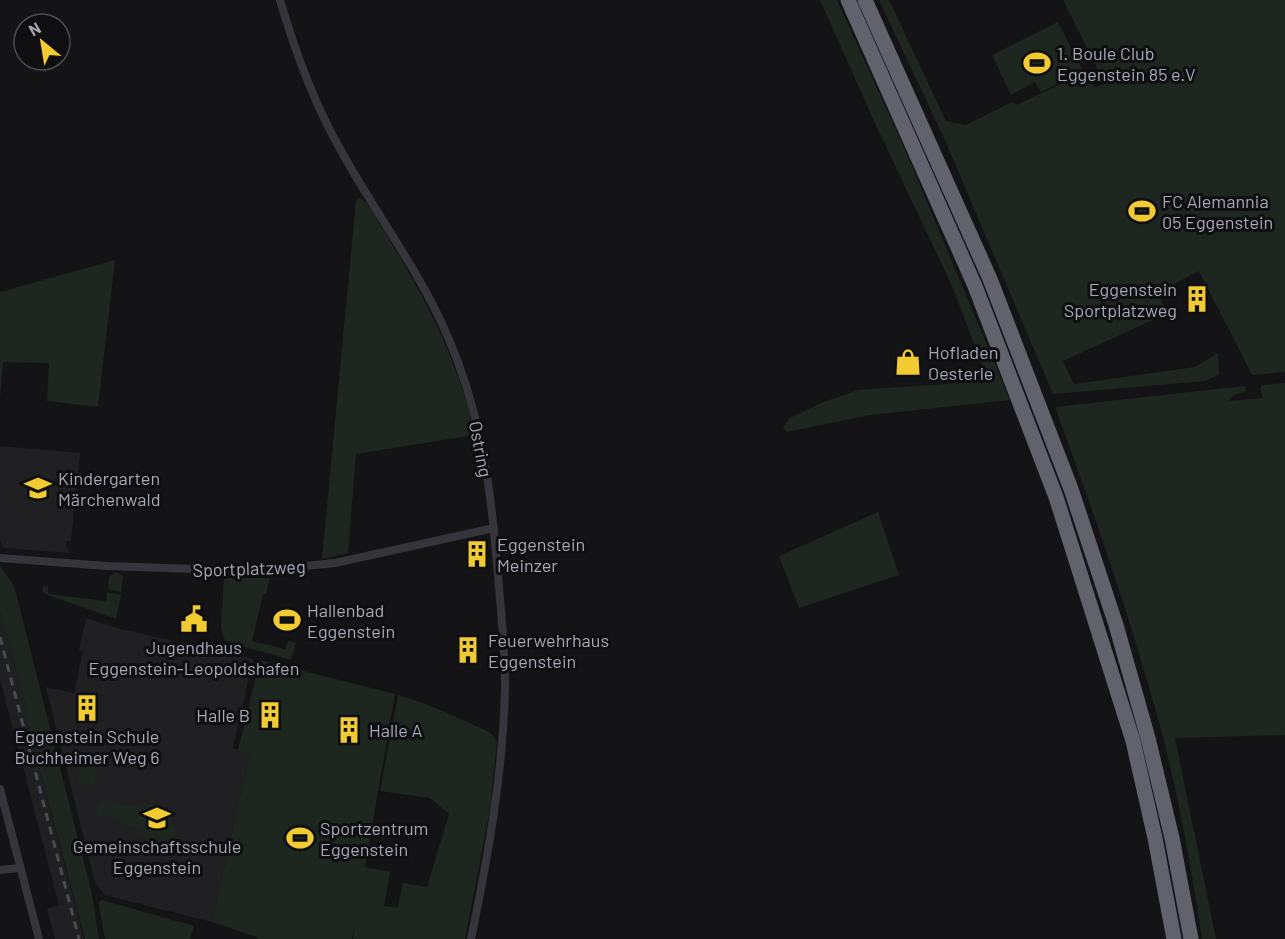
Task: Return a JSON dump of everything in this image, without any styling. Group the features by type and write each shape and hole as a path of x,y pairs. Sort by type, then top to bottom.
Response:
{"highway":[{"path":"848,0 975,286 1056,497 1133,741 1155,838 1174,939"},
{"path":"865,0 990,279 1071,489 1116,625 1148,738 1172,838 1191,939"}],"street":[{"name":"Ostring","path":"280,0 300,62 330,130 363,189 416,272 448,337 479,428 494,528 505,686 495,816 471,939"},
{"name":"Sportplatzweg","path":"0,558 199,571 256,571 335,563 494,528"},
{"path":"0,789 39,939"},
{"path":"0,870 20,868"}],"shaded area":[{"path":"820,0 837,0 906,152 1010,400 870,415 787,432 783,428 790,418 821,403 858,390 988,381 953,288"},
{"name":"FC Alemannia 05 Eggenstein","path":"879,0 889,0 946,121 966,125 1012,102 1016,105 1085,73 1094,88 1105,84 1063,0 1285,0 1285,372 1252,375 1199,271 1157,293 1168,313 1063,361 1074,384 1195,367 1218,353 1219,374 1205,381 1053,394 944,138"},
{"name":"1. Boule Club Eggenstein 85 e.V","path":"1058,22 1083,71 1041,92 1035,82 1011,95 992,55"},
{"path":"359,198 366,202 383,229 431,314 457,373 475,435 356,454 348,553 322,559 356,201"},
{"path":"115,260 98,407 47,401 49,363 3,362 0,399 0,292"},
{"path":"1285,383 1285,735 1175,738 1216,939 1202,939 1185,838 1163,737 1113,571 1055,407 1244,386 1247,391 1234,395 1229,401 1263,398 1260,389 1262,385"},
{"name":"Kindergarten Märchenwald","path":"0,446 80,453 71,541 66,541 70,553 4,548 0,540"},
{"path":"878,512 899,575 799,608 779,556"},
{"path":"0,566 14,586 92,894 99,939 85,939 24,711 26,706 0,611"},
{"path":"114,573 123,576 121,592 108,589 109,577"},
{"path":"224,578 270,578 266,594 263,594 252,641 285,649 288,641 296,643 291,660 225,641 221,627"},
{"path":"44,586 48,586 48,594 106,601 107,592 121,595 116,619 45,594 42,590"},
{"path":"0,611 84,939 55,939 47,909 59,905 0,679"},
{"name":"Gemeinschaftsschule Eggenstein","path":"86,618 117,628 253,659 233,748 250,753 212,922 105,895 95,883 46,687 74,693 83,651 79,650"},
{"name":"Sportzentrum Eggenstein","path":"260,660 395,694 365,867 390,872 384,906 398,908 403,883 427,887 449,814 430,798 380,791 398,695 434,707 491,733 497,742 490,810 465,939 353,939 355,925 352,939 258,939 212,922 250,753 238,750"},
{"path":"84,750 100,754 94,785 77,782"},
{"path":"100,800 122,805 158,804 169,812 176,836 171,848 154,853 138,828 121,826 119,820 96,815"},
{"path":"102,900 194,926 190,939 105,939 99,905"}],"railway":[{"path":"0,637 79,939"}],"place":[{"name":"1. Boule Club Eggenstein 85 e.V","path":"1037,63"},
{"name":"FC Alemannia 05 Eggenstein","path":"1142,211"},
{"name":"Eggenstein Sportplatzweg","path":"1197,299"},
{"name":"Hofladen Oesterle","path":"908,362"},
{"name":"Kindergarten Märchenwald","path":"38,488"},
{"name":"Eggenstein Meinzer","path":"477,554"},
{"name":"Jugendhaus Eggenstein-Leopoldshafen","path":"194,619"},
{"name":"Hallenbad Eggenstein","path":"287,620"},
{"name":"Feuerwehrhaus Eggenstein","path":"468,650"},
{"name":"Eggenstein Schule Buchheimer Weg 6","path":"87,708"},
{"name":"Halle B","path":"270,715"},
{"name":"Halle A","path":"349,730"},
{"name":"Gemeinschaftsschule Eggenstein","path":"157,818"},
{"name":"Sportzentrum Eggenstein","path":"300,838"}]}
